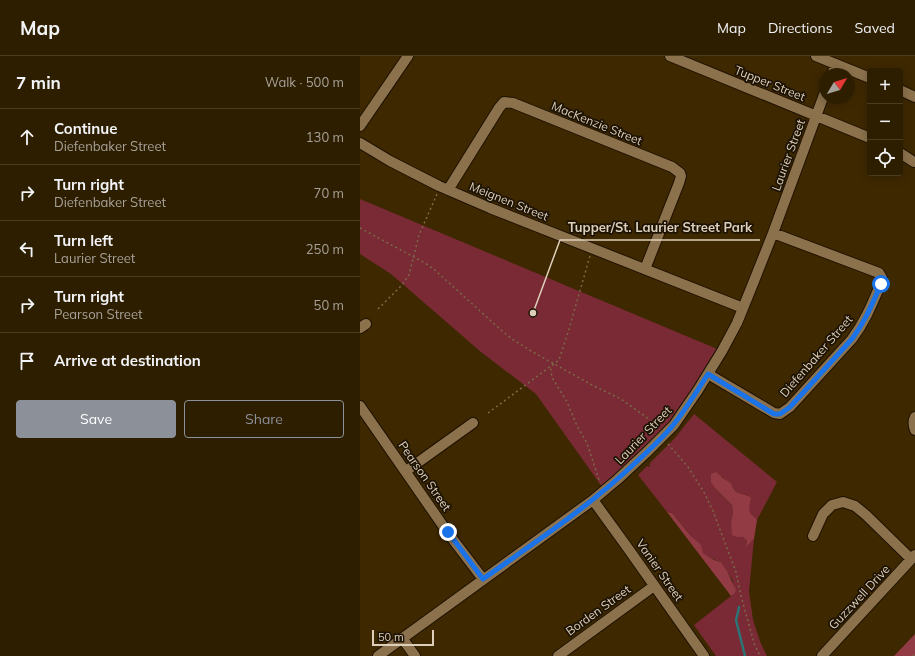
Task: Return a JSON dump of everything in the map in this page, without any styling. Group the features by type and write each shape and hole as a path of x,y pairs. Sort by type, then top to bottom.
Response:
{"street":[{"path":"360,126 408,56"},
{"name":"Tupper Street","path":"670,56 867,137"},
{"path":"816,56 867,77"},
{"path":"834,68 836,64"},
{"path":"903,91 915,96"},
{"name":"MacKenzie Street","path":"448,190 504,102 513,103 672,167 680,173 681,176 644,269"},
{"name":"Laurier Street","path":"378,656 593,500 618,479 663,436 686,408 730,337 743,308 773,233 820,104"},
{"name":"Meignen Street","path":"360,143 390,161 448,190 743,308"},
{"path":"903,155 914,162"},
{"name":"Diefenbaker Street","path":"708,374 774,414 780,414 790,407 852,339 868,315 881,284 882,278 879,273 773,233"},
{"name":"Pearson Street","path":"360,406 448,532 483,579"},
{"path":"915,417 915,430"},
{"path":"406,472 474,423"},
{"name":"Vanier Street","path":"593,500 704,656"},
{"path":"813,536 823,514 832,505 843,502 855,506 913,557"},
{"name":"Guzzwell Drive","path":"822,656 913,557"},
{"name":"Borden Street","path":"558,656 654,586"},
{"path":"402,638 415,656"}],"path":[{"path":"378,309 402,286 409,275 419,235 437,194"},
{"path":"360,228 425,263 436,271 500,330 553,364 626,403 646,417 657,428"},
{"path":"488,413 559,360 590,256"},
{"path":"553,364 551,370 553,379 567,402 577,426 587,443 600,483"},
{"path":"668,443 688,467 705,494 713,511 736,572 754,642 760,656"}],"shaded area":[{"path":"360,199 722,351 686,408 605,491 536,394 481,352 391,274 360,254"},
{"path":"694,414 777,482 757,520 749,511 748,495 737,492 731,483 726,481 722,476 715,488 732,505 733,512 731,522 737,537 743,537 747,541 746,546 754,539 749,591 753,620 761,644 767,656 716,656 694,625 734,594 733,581 721,562 709,557 701,551 694,539 672,513 667,512 638,475 647,466 650,466 649,464 675,438"},
{"path":"716,472 731,483 735,491 751,498 749,507 750,513 757,520 754,539 746,547 747,541 743,537 732,535 732,505 711,482 711,474"},
{"path":"667,512 672,513 690,535 701,545 703,553 714,560 721,562 736,590 734,594 731,596"},
{"path":"915,634 915,656 894,656"}],"waterway":[{"path":"739,607 736,620 745,656"}],"place":[{"name":"Tupper/St. Laurier Street Park","path":"533,313"}],"route":[{"path":"448,532 483,579 605,491 674,425 708,374 774,414 780,414 790,407 852,339 868,315 881,284"}]}
